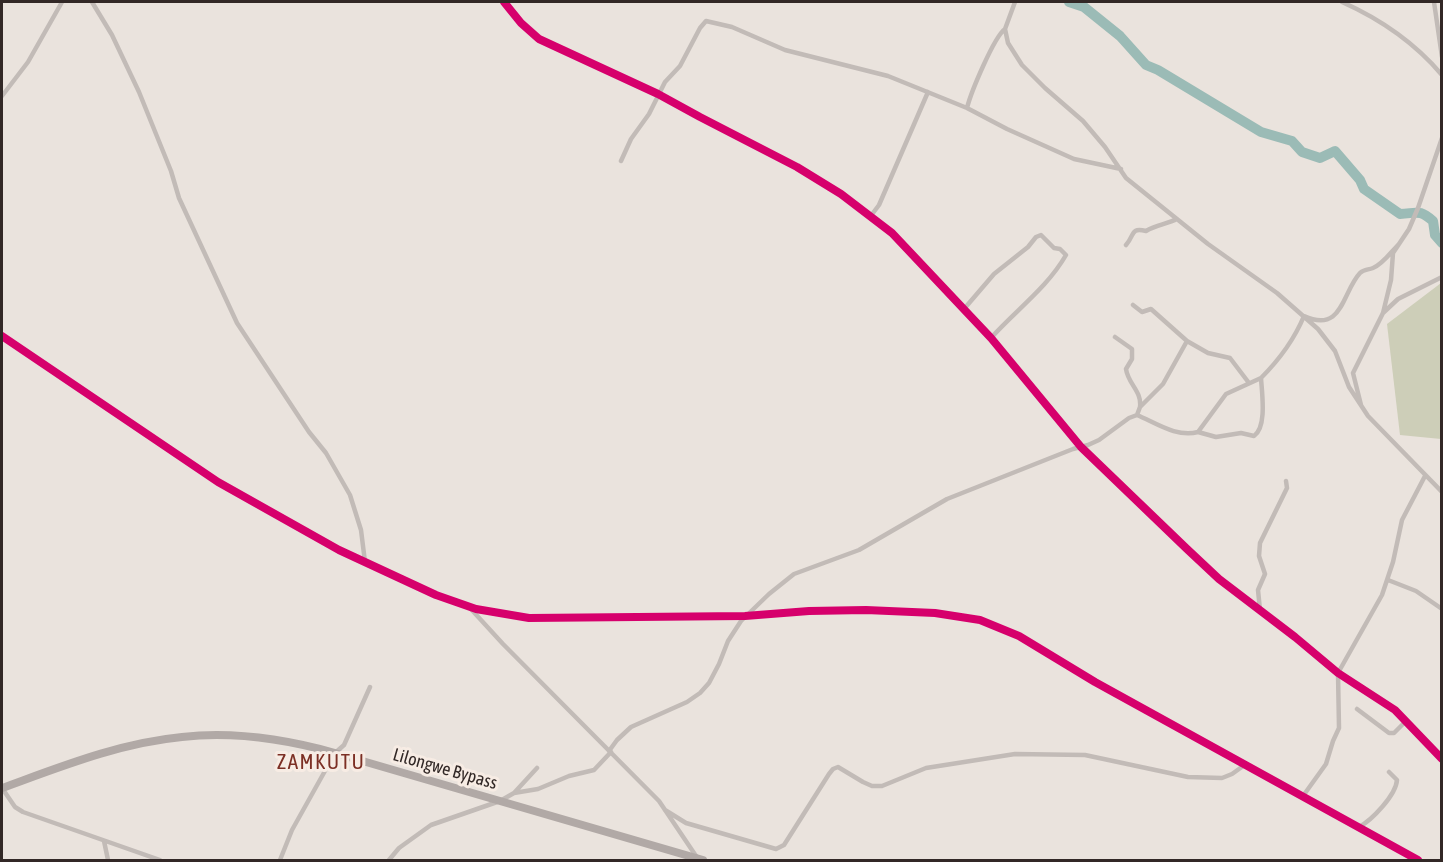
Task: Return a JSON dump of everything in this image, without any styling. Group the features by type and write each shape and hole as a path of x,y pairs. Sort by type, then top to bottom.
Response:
{"main road":[{"name":"Lilongwe Bypass","path":"2,788 92,756 133,745 181,736 258,736 335,753 700,860"}],"street":[{"path":"2,96 28,62 62,2"},
{"path":"92,2 112,35 140,92 171,171 179,198 237,323 309,432 326,453 350,495 361,530 364,562"},
{"path":"504,2 521,23 539,39 658,94 807,173 841,194 901,242 991,338 1081,447 1211,572 1338,673 1393,708 1442,759"},
{"path":"1010,2 1010,14"},
{"path":"967,108 983,67 1005,29 1015,2"},
{"path":"1342,2 1366,13 1395,32 1442,75"},
{"path":"1434,2 1442,57"},
{"path":"621,161 631,139 649,114 664,82 680,66 706,21 726,25 785,50 888,76 967,108 1074,159 1121,169"},
{"path":"1005,29 1008,42 1023,65 1045,88 1083,121 1126,178 1208,244 1277,293 1330,343 1340,360 1349,387 1362,408 1378,429 1442,492"},
{"path":"870,217 879,205 928,93"},
{"path":"1362,408 1353,373 1383,313 1389,289 1393,253 1418,208 1442,138"},
{"path":"1126,245 1134,230 1146,231 1153,226 1165,225 1178,219"},
{"path":"964,309 994,274 1028,247 1036,237 1041,235 1054,248 1060,249 1066,255 1058,269 991,338"},
{"path":"1304,316 1320,321 1333,315 1344,302 1362,271 1380,263 1398,245"},
{"path":"1383,313 1398,299 1442,277"},
{"path":"1389,289 1398,299"},
{"path":"1133,305 1142,312 1151,309 1187,341 1208,353 1230,358 1249,383"},
{"path":"1198,432 1226,394 1261,378 1287,349 1304,316"},
{"path":"2,336 218,482 364,562 436,595 469,606 514,616 537,618 745,616 809,611 866,610 935,613 980,620 1019,636 1095,682 1418,861"},
{"path":"514,793 538,789 569,776 594,770 617,740 631,727 687,702 705,688 719,664 728,641 745,616 769,594 803,569 859,550 947,499 1088,445 1137,415 1141,401 1138,391 1126,374 1126,369 1132,359 1132,349 1115,337"},
{"path":"1140,407 1163,384 1187,341"},
{"path":"1137,415 1168,430 1193,434 1198,432 1216,437 1241,433 1254,436 1260,432 1262,426 1260,418 1263,411 1261,378"},
{"path":"1303,796 1326,764 1339,728 1338,673 1382,595 1388,580 1402,520 1425,476"},
{"path":"1260,610 1258,590 1265,574 1260,556 1260,543 1287,488 1286,481"},
{"path":"1388,580 1416,591 1442,609"},
{"path":"469,606 503,644 659,801 700,860"},
{"path":"280,861 292,830 335,753 344,745 370,687"},
{"path":"1357,709 1389,733 1394,733 1406,721"},
{"path":"665,810 686,823 776,849 784,845 829,774 838,767 872,786 882,786 926,768 1015,754 1084,755 1188,777 1222,778 1246,764"},
{"path":"389,861 399,848 431,825 500,801 514,793 537,768"},
{"path":"1359,827 1368,822 1397,788 1397,780 1389,772"},
{"path":"2,788 15,807 23,812 160,861"},
{"path":"104,841 108,861"}],"green space":[{"path":"1441,283 1441,439 1400,435 1387,324"}],"waterway":[{"path":"1069,2 1084,7 1120,36 1146,65 1261,132 1292,141 1302,152 1320,158 1335,151 1360,180 1364,189 1400,214 1421,213 1433,221 1435,235 1442,243"}],"cycle path":[{"path":"504,2 521,23 539,39 658,94 797,167 841,194 892,233 991,338 1081,447 1187,549 1219,579 1338,673 1395,710 1442,759"},
{"path":"2,336 218,482 339,550 436,595 476,609 529,618 745,616 809,611 866,610 935,613 980,620 1019,636 1095,682 1418,860"}],"district":[{"name":"ZAMKUTU","path":"321,762"}]}
